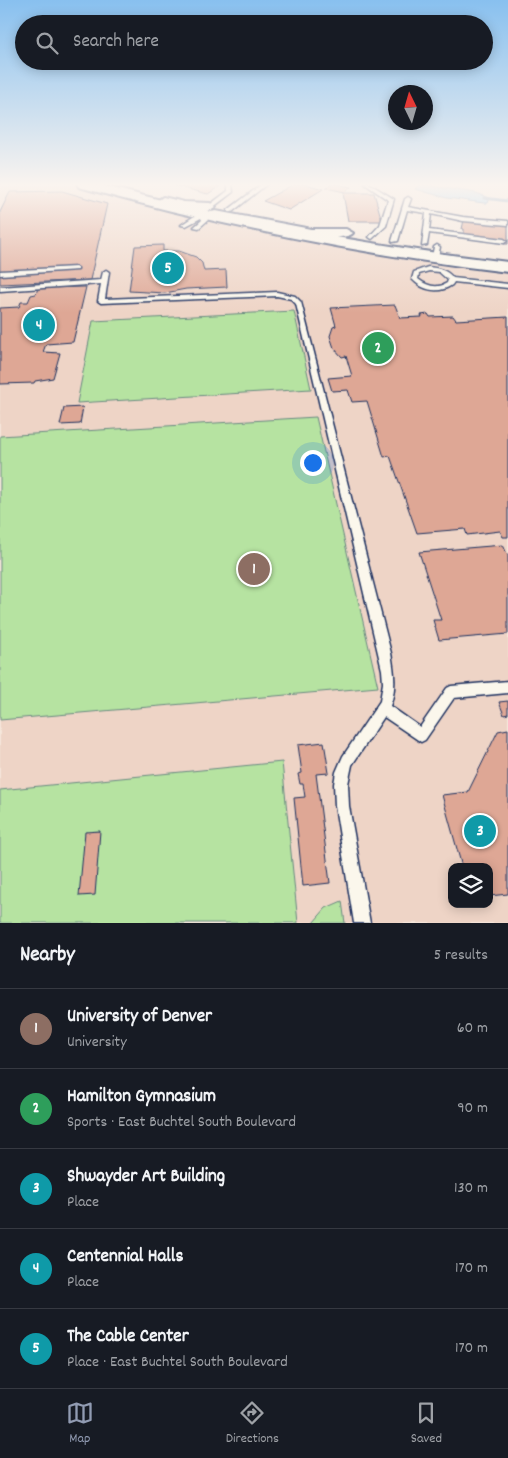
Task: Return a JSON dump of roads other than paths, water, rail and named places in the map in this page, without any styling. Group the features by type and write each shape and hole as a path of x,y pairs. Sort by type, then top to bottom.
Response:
{"main road":[{"path":"257,227 300,236 429,250 506,248"},
{"path":"313,227 395,241 508,267"}],"street":[{"path":"283,227 311,233 346,233"}],"lane":[{"path":"372,237 382,227"},
{"path":"395,241 399,227"},
{"path":"429,227 429,250 415,279 423,286 441,288 450,284 451,280"},
{"path":"429,250 451,280 508,286"},
{"path":"429,250 444,264 444,272"},
{"path":"0,273 76,269"},
{"path":"0,288 105,277 101,301 277,294 288,294 297,300 387,658 390,680 389,693 383,708 349,758 344,767 340,785 362,923"},
{"path":"383,708 421,736 451,692 508,687"}],"place":[{"name":"The Cable Center","path":"168,268"},
{"name":"Centennial Halls","path":"39,325"},
{"name":"Hamilton Gymnasium","path":"378,348"},
{"name":"University of Denver","path":"254,569"},
{"name":"Shwayder Art Building","path":"480,831"}]}
